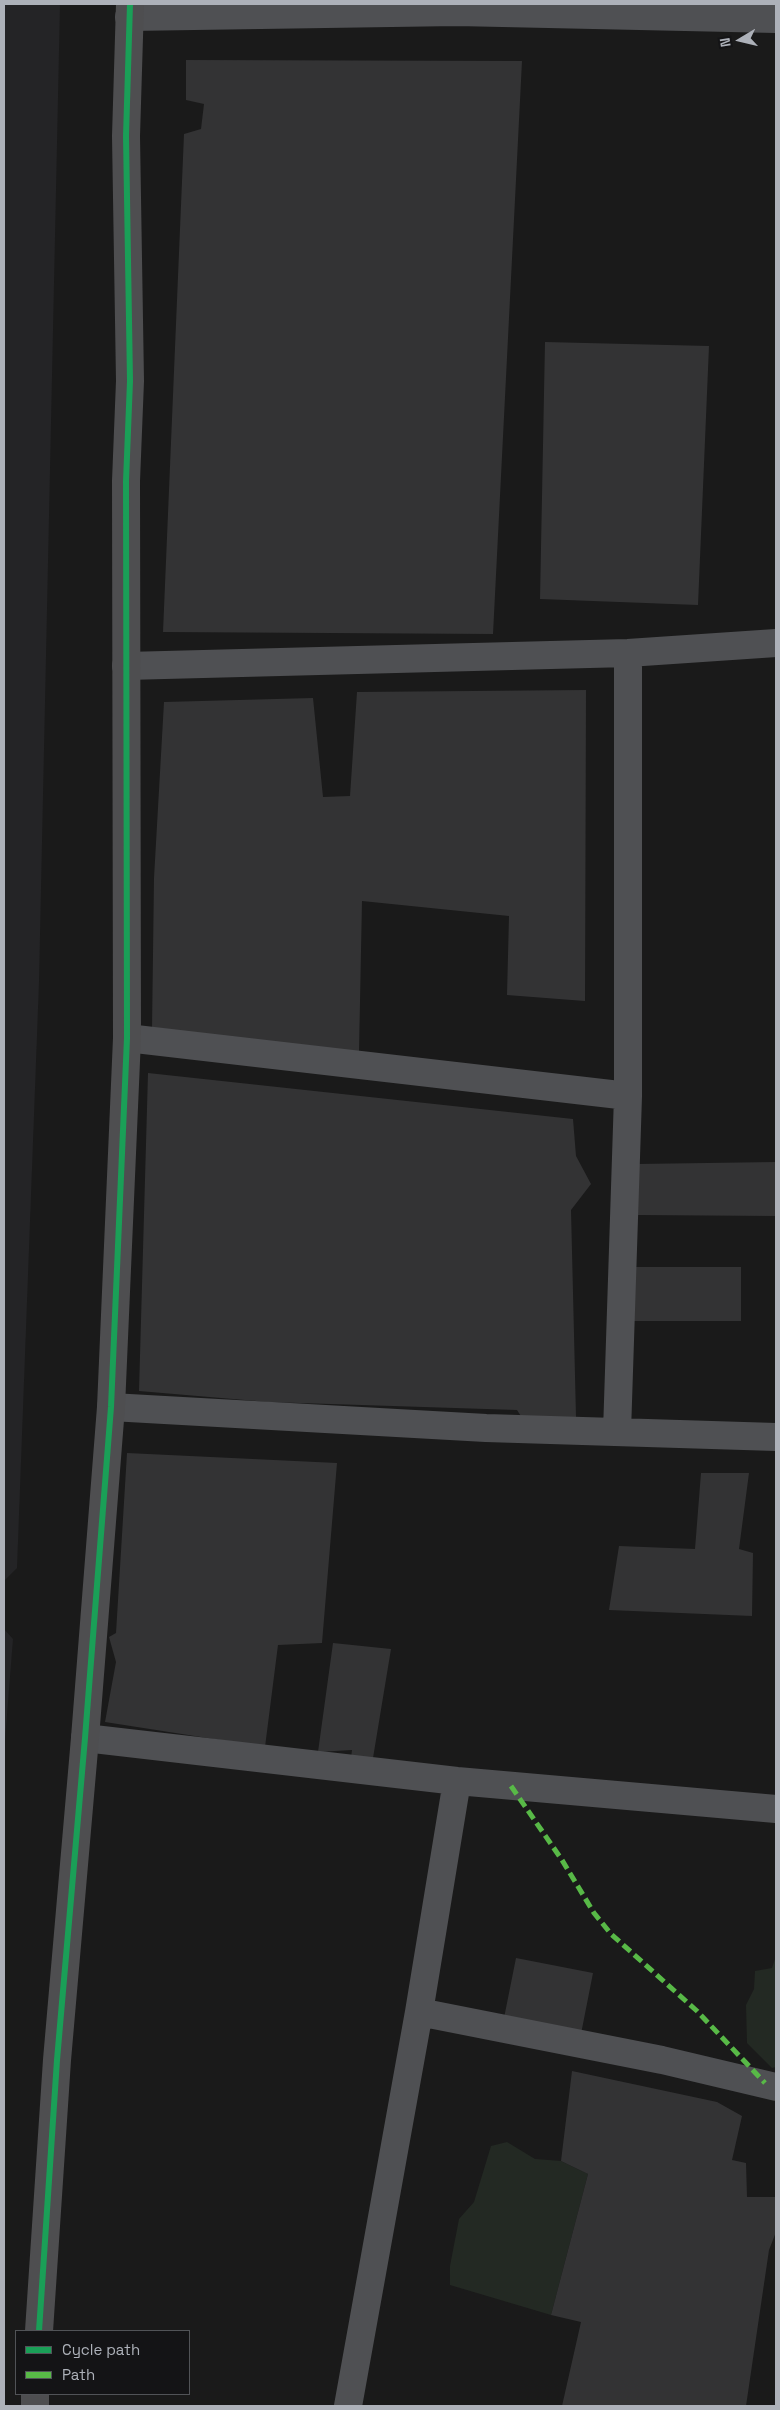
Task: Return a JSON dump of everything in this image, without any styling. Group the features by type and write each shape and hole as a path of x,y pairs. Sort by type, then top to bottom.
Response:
{"street":[{"path":"40,2330 57,2060 111,1407 127,1038 126,481 130,381 126,136 130,10 457,12 776,18"},
{"path":"126,666 628,653 776,643"},
{"path":"617,1432 628,1096 628,653"},
{"path":"127,1038 628,1096"},
{"path":"111,1407 486,1428 776,1437"},
{"path":"85,1738 457,1781 776,1809"},
{"path":"348,2406 419,2012 457,1781"},
{"path":"419,2012 662,2060 776,2087"}],"shaded area":[{"path":"4,4 60,4 39,982 17,1568 4,1581"},
{"path":"4,1629 13,1639 4,1753"},
{"path":"776,1956 776,2067 772,2068 747,2043 746,2005 754,1989 755,1971 772,1968"},
{"path":"507,2142 535,2159 561,2161 588,2174 551,2315 450,2285 450,2266 459,2219 474,2202 491,2146"}],"building":[{"path":"186,60 522,61 493,634 163,632 184,134 201,129 204,104 186,100"},
{"path":"545,342 709,346 698,605 540,599"},
{"path":"586,690 585,1001 507,995 509,916 362,901 359,1052 152,1029 154,878 164,702 313,698 323,797 350,796 357,692"},
{"path":"148,1073 573,1119 576,1156 591,1184 571,1210 576,1417 524,1421 517,1410 268,1402 139,1391"},
{"path":"776,1162 776,1216 638,1215 637,1164"},
{"path":"631,1267 741,1267 741,1321 631,1321"},
{"path":"127,1453 337,1463 322,1643 278,1645 265,1747 105,1722 116,1662 109,1637 116,1633"},
{"path":"701,1473 749,1473 739,1549 753,1553 752,1616 609,1610 619,1546 695,1549"},
{"path":"333,1643 391,1649 373,1758 351,1758 352,1750 318,1752"},
{"path":"516,1958 593,1973 581,2034 504,2018"},
{"path":"572,2071 717,2102 742,2116 732,2160 746,2163 747,2197 776,2197 776,2232 769,2250 746,2406 562,2406 581,2322 551,2315 588,2174 561,2161"}],"marked path":[{"path":"511,1786 562,1860 594,1913 611,1934 697,2011 765,2083"}],"cycle path":[{"path":"39,2330 57,2060 111,1407 127,1038 126,481 130,381 126,136 130,4"}]}
